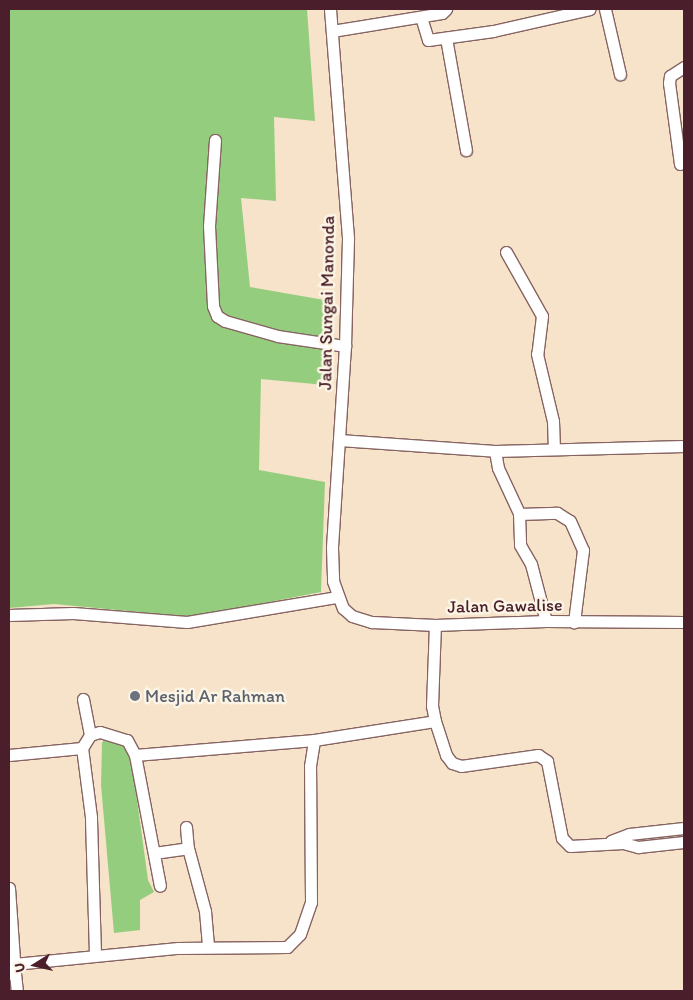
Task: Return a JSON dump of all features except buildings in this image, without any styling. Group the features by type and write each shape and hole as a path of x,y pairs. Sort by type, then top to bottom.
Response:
{"street":[{"name":"Jalan Sungai Manonda","path":"330,9 348,239 345,346 332,548 336,597"},
{"path":"332,30 443,13 446,9"},
{"path":"421,17 426,40 446,38 590,9"},
{"path":"605,9 620,74"},
{"path":"446,38 466,150"},
{"path":"680,164 668,83 670,76 684,67"},
{"path":"215,140 210,226 213,306 217,316 225,321 278,336 345,346"},
{"path":"506,252 542,316 537,354 553,421 554,447"},
{"path":"340,440 495,451 554,447 684,446"},
{"path":"495,451 498,468 520,514 520,545 531,564 546,621"},
{"path":"520,514 557,513 570,521 583,550 574,622"},
{"path":"9,615 73,613 187,622 336,597"},
{"name":"Jalan Gawalise","path":"336,597 352,616 372,622 435,625 546,621 683,622"},
{"path":"435,625 432,706 446,755 452,763 461,766 538,755 546,761 554,786 562,838 570,846 607,843 638,847 684,842"},
{"path":"83,699 90,735"},
{"path":"135,755 314,740 435,721"},
{"path":"95,954 91,817 82,748 90,735 100,732 126,740 135,755 160,886"},
{"path":"13,970 95,954 208,947 287,947 300,934 310,902 310,766 314,740"},
{"path":"9,755 82,748"},
{"path":"186,828 188,848 205,911 208,947"},
{"path":"607,843 629,834 684,828"},
{"path":"154,852 188,848"},
{"path":"9,888 13,970 17,991"}],"green space":[{"path":"9,9 307,9 315,121 274,117 276,201 241,198 250,287 330,301 325,385 261,379 259,470 325,482 321,592 191,617 54,604 9,608"},
{"path":"105,738 127,748 133,770 148,880 154,892 140,900 140,930 114,933 101,785 102,743"}],"place":[{"name":"Mesjid Ar Rahman","path":"135,696"}]}
